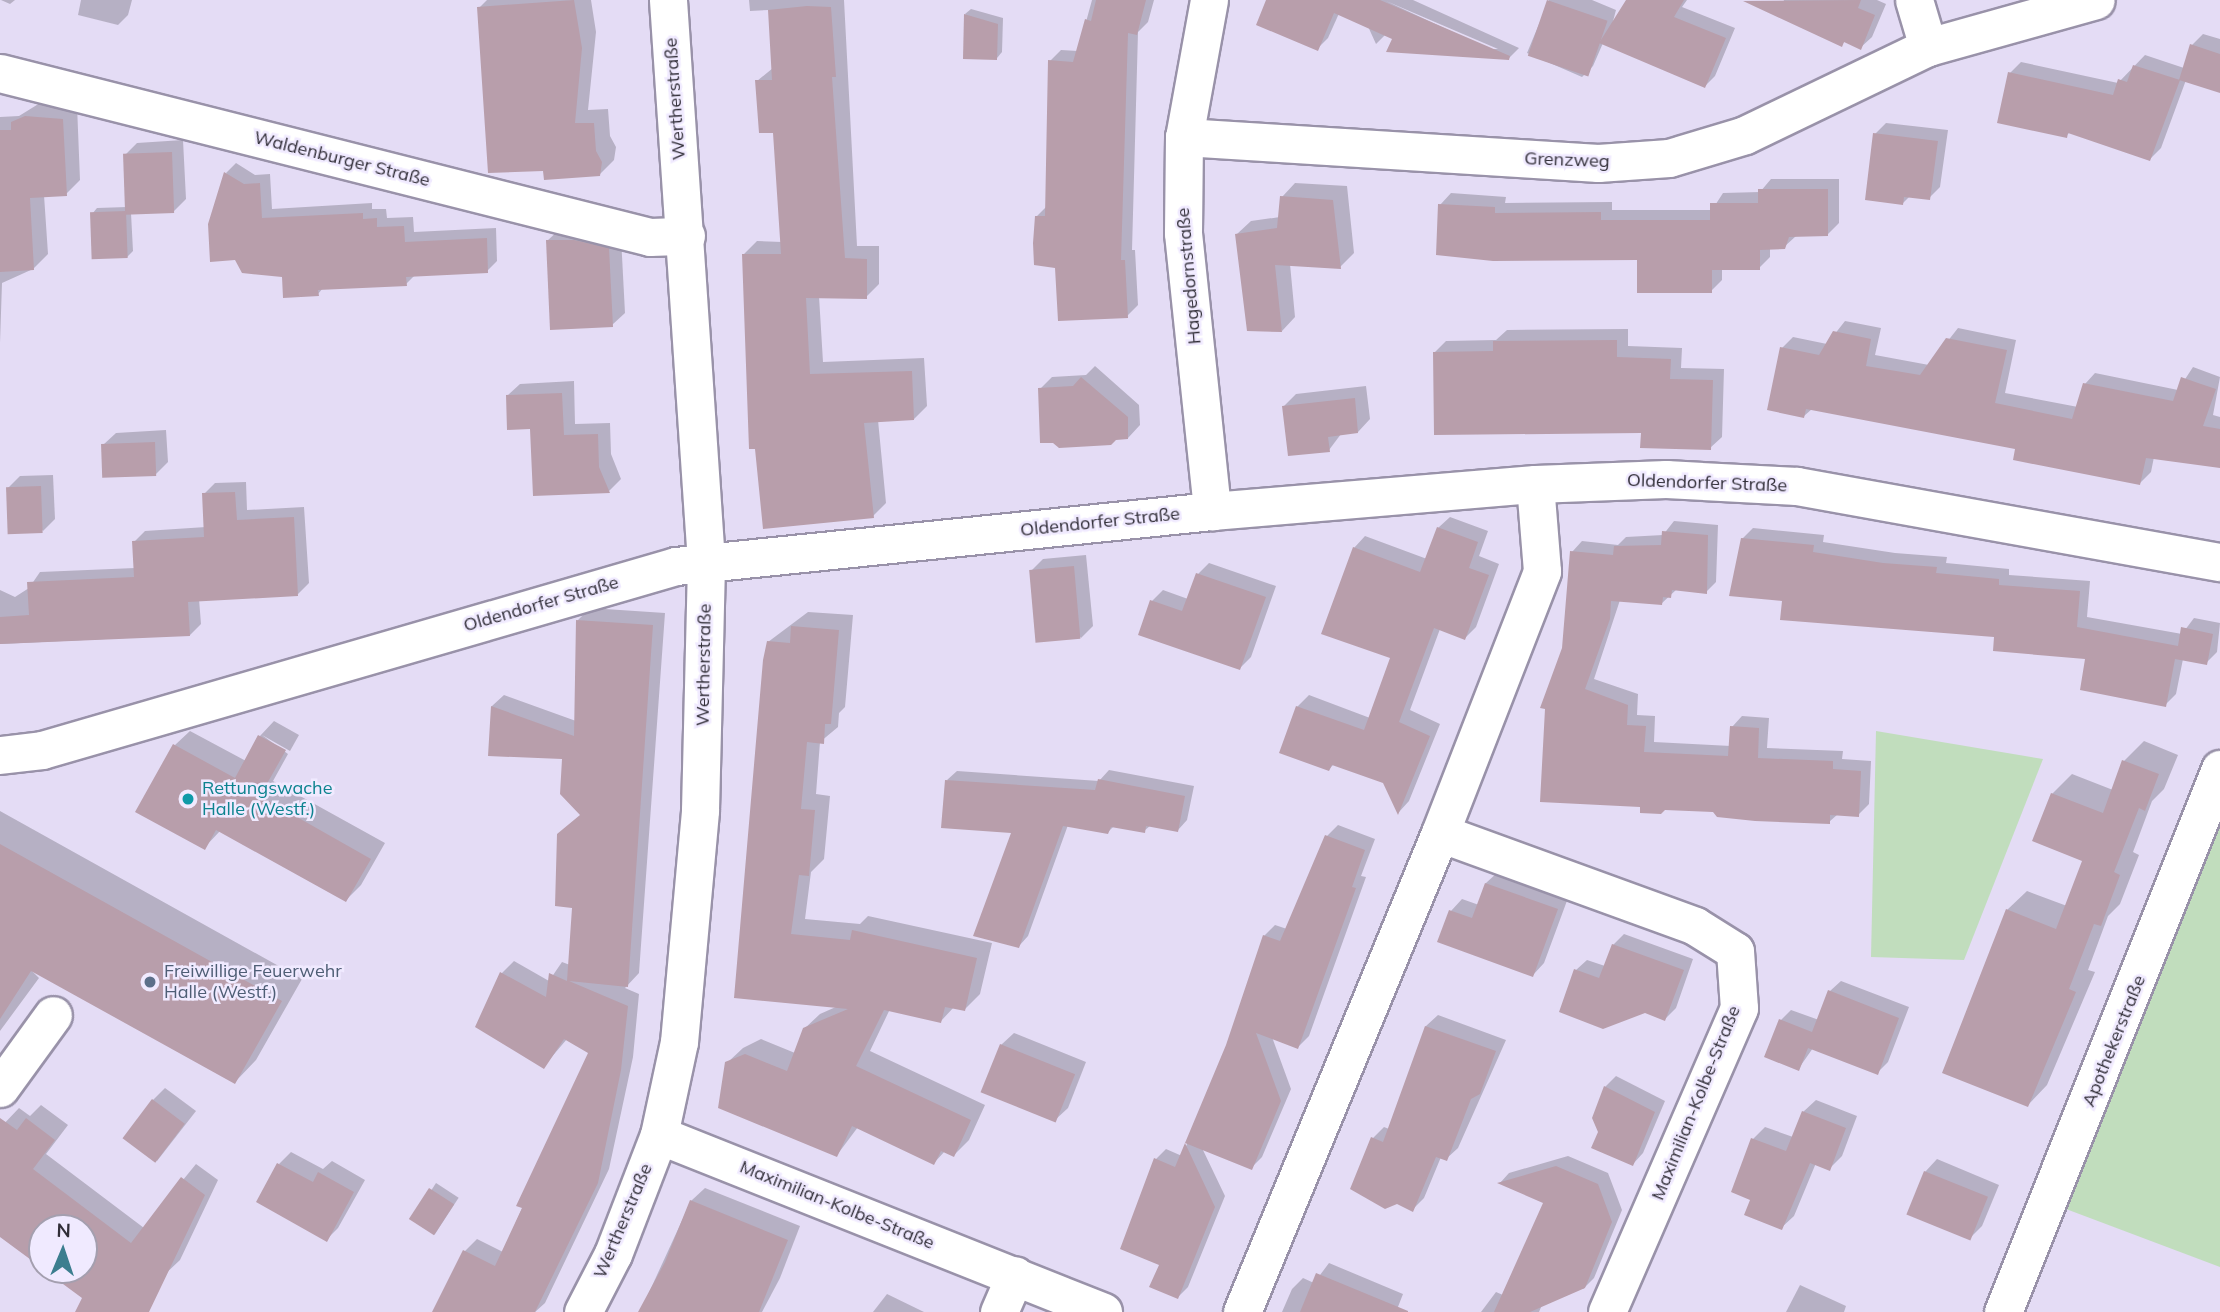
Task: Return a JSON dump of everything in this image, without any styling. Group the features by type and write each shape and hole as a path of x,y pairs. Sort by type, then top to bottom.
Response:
{"street":[{"name":"Wertherstraße","path":"583,1312 612,1254 659,1135 679,1042 694,908 706,562 668,0"},
{"name":"Hagedornstraße","path":"1209,0 1184,137 1182,233 1212,511"},
{"path":"1913,0 1928,47"},
{"name":"Grenzweg","path":"1184,137 1598,163 1670,158 1745,135 1928,47 2096,0"},
{"name":"Waldenburger Straße","path":"0,73 650,237 686,236"},
{"name":"Oldendorfer Straße","path":"0,755 42,750 662,570 706,562 1212,511 1535,484 1666,479 1797,486 2220,562"},
{"path":"1242,1312 1440,833 1542,571 1535,484"},
{"name":"Apothekerstraße","path":"2003,1312 2220,769"},
{"name":"Maximilian-Kolbe-Straße","path":"1440,833 1695,926 1735,951 1739,1008 1607,1312"},
{"path":"0,1088 53,1015"},
{"name":"Maximilian-Kolbe-Straße","path":"659,1135 1103,1312"},
{"path":"999,1312 1016,1276"}],"green space":[{"path":"1876,731 2043,759 1964,960 1871,957"},
{"path":"2220,795 2220,1267 2066,1209"}],"building":[{"path":"574,0 582,48 575,123 594,123 596,151 602,162 600,176 544,180 543,171 488,173 477,7"},
{"path":"1096,0 1146,0 1137,35 1128,33 1121,260 1125,260 1128,318 1058,321 1055,268 1034,265 1033,243 1035,216 1045,216 1048,60 1073,62 1085,19 1091,21"},
{"path":"1266,0 1380,0 1510,56 1509,60 1386,52 1392,39 1334,13 1318,51 1256,25"},
{"path":"1547,0 1608,21 1588,77 1528,56"},
{"path":"1626,0 1684,0 1674,17 1726,38 1705,88 1599,43"},
{"path":"1861,0 1858,8 1875,15 1861,50 1844,42 1842,47 1743,1"},
{"path":"807,6 831,7 836,77 832,77 845,258 867,259 867,299 806,298 810,374 912,371 914,420 864,423 874,518 763,529 755,449 749,449 742,254 781,254 773,133 759,133 755,80 772,80 768,10"},
{"path":"964,14 998,24 997,60 963,59"},
{"path":"2190,44 2220,54 2220,93 2179,80"},
{"path":"2133,65 2180,80 2150,161 2068,133 2067,138 1997,123 2008,72 2113,95 2118,79 2127,82"},
{"path":"25,116 63,119 67,196 30,198 34,270 0,272 0,130 11,130 11,122"},
{"path":"1873,133 1938,141 1930,200 1904,197 1903,205 1865,200"},
{"path":"172,152 174,213 125,215 123,154"},
{"path":"224,172 244,184 260,183 262,218 363,213 363,219 377,218 377,227 404,226 405,242 487,238 488,273 406,277 407,286 318,290 319,296 283,298 282,277 242,273 235,260 210,262 208,224"},
{"path":"1758,189 1828,189 1828,236 1789,237 1785,249 1760,250 1760,270 1712,270 1712,293 1637,293 1637,260 1493,261 1436,255 1438,204 1495,207 1495,213 1601,212 1601,220 1710,220 1710,203 1758,203"},
{"path":"1280,196 1333,200 1341,269 1275,265 1282,332 1247,331 1235,234 1277,228"},
{"path":"126,211 128,258 92,259 90,212"},
{"path":"546,240 574,240 609,248 613,327 550,330"},
{"path":"1833,331 1871,339 1866,366 1920,375 1946,338 2007,350 1995,403 2072,419 2083,383 2173,401 2181,377 2216,389 2203,426 2220,429 2220,468 2146,458 2140,485 2013,460 2015,449 1806,409 1804,418 1767,410 1780,347 1819,355"},
{"path":"1617,340 1617,357 1671,359 1670,379 1713,380 1711,450 1640,448 1641,433 1434,435 1433,352 1493,351 1493,341"},
{"path":"1081,377 1128,417 1128,439 1116,440 1111,445 1059,448 1053,443 1040,443 1038,388 1073,386"},
{"path":"562,393 564,435 598,434 599,467 610,493 533,496 530,429 507,430 506,395"},
{"path":"1355,398 1358,433 1328,437 1330,452 1288,456 1282,406"},
{"path":"155,442 156,476 102,478 101,444"},
{"path":"41,486 43,533 8,534 6,487"},
{"path":"235,492 237,520 294,517 298,596 188,602 190,636 0,644 0,617 29,615 27,582 134,577 132,541 204,537 202,493"},
{"path":"1437,527 1478,542 1469,568 1489,575 1465,640 1434,628 1399,722 1430,736 1398,815 1383,783 1332,765 1329,771 1279,753 1296,706 1364,730 1390,658 1321,634 1353,547 1420,572"},
{"path":"1662,531 1708,535 1707,594 1672,590 1671,598 1663,597 1662,605 1611,601 1610,619 1585,689 1628,705 1627,725 1646,726 1644,752 1728,756 1730,726 1759,728 1758,758 1833,761 1833,769 1861,771 1859,817 1830,815 1830,824 1755,821 1717,817 1713,812 1665,810 1661,814 1640,813 1640,807 1540,802 1545,709 1540,708 1562,648 1570,551 1613,555 1614,546 1661,545"},
{"path":"1741,538 1814,545 1813,552 1883,563 1937,567 1936,573 1999,579 1999,585 2080,591 2077,627 2178,646 2181,627 2213,634 2207,665 2175,659 2166,707 2080,690 2085,659 1993,651 1994,637 1780,620 1782,601 1729,596"},
{"path":"1074,566 1080,639 1036,643 1029,570"},
{"path":"1196,573 1266,597 1240,670 1138,635 1150,600 1182,611"},
{"path":"576,620 653,625 628,987 569,981 628,1006 621,1070 598,1183 535,1312 432,1312 463,1250 495,1266 522,1208 516,1206 588,1053 564,1039 544,1069 475,1027 500,972 546,997 549,973 567,981 572,908 555,906 557,834 580,815 560,794 562,759 488,756 491,706 574,736"},
{"path":"791,626 839,630 831,724 825,724 824,744 807,742 801,809 815,810 809,876 799,875 791,934 850,940 852,930 977,958 965,1011 945,1007 941,1023 884,1010 856,1066 971,1120 954,1157 941,1151 934,1165 852,1126 837,1157 718,1108 725,1062 745,1054 787,1071 803,1028 848,1009 734,998 763,660 767,641 790,643"},
{"path":"258,735 286,750 260,796 371,859 346,902 216,830 205,850 135,812 173,744 235,778"},
{"path":"2122,760 2159,774 2145,811 2139,808 2114,872 2120,875 2101,926 2094,924 2069,989 2076,992 2028,1107 1942,1073 2006,909 2056,929 2082,861 2032,841 2051,793 2103,813"},
{"path":"1098,779 1185,796 1178,832 1146,826 1145,833 1111,827 1108,834 1063,826 1019,948 973,936 1011,833 941,828 945,780 1095,790"},
{"path":"1325,835 1365,850 1352,887 1356,888 1298,1049 1256,1033 1281,1101 1252,1170 1185,1143 1226,1045 1263,935 1280,941"},
{"name":"Freiwillige Feuerwehr Halle (Westf.)","path":"0,844 282,1001 235,1084 31,971 0,1019"},
{"path":"1485,883 1558,909 1533,977 1437,942 1449,910 1472,918"},
{"path":"1612,944 1684,970 1665,1021 1645,1013 1603,1029 1559,1012 1574,969 1599,978"},
{"path":"1828,990 1899,1018 1878,1075 1808,1048 1799,1071 1764,1057 1779,1019 1812,1032"},
{"path":"1425,1026 1496,1051 1480,1094 1471,1099 1447,1161 1436,1157 1413,1212 1397,1204 1385,1209 1350,1189 1371,1137 1383,1142"},
{"path":"1000,1044 1075,1074 1056,1123 981,1092"},
{"path":"1604,1086 1655,1112 1633,1166 1591,1148 1598,1132 1592,1118"},
{"path":"152,1099 185,1124 155,1163 123,1138"},
{"path":"1802,1111 1846,1128 1830,1171 1810,1163 1782,1230 1744,1215 1750,1200 1731,1192 1751,1138 1786,1151"},
{"path":"0,1118 17,1130 26,1118 55,1140 33,1169 93,1214 28,1214 28,1258 0,1237"},
{"path":"1185,1143 1215,1207 1178,1299 1149,1287 1159,1265 1120,1249 1154,1158 1175,1167"},
{"path":"277,1163 313,1182 318,1172 354,1192 327,1242 256,1202"},
{"path":"1556,1166 1598,1184 1612,1222 1585,1288 1530,1312 1494,1312 1543,1203 1497,1183"},
{"path":"1924,1171 1988,1197 1970,1240 1906,1215"},
{"path":"181,1177 205,1195 149,1312 75,1312 82,1298 63,1284 98,1284 98,1218 131,1243"},
{"path":"429,1188 454,1204 434,1235 409,1219"},
{"path":"690,1200 788,1240 759,1312 638,1312 665,1262"},
{"path":"1316,1273 1408,1311 1408,1312 1300,1312"}],"place":[{"name":"Rettungswache Halle (Westf.)","path":"188,799"},
{"name":"Freiwillige Feuerwehr Halle (Westf.)","path":"150,982"}]}
